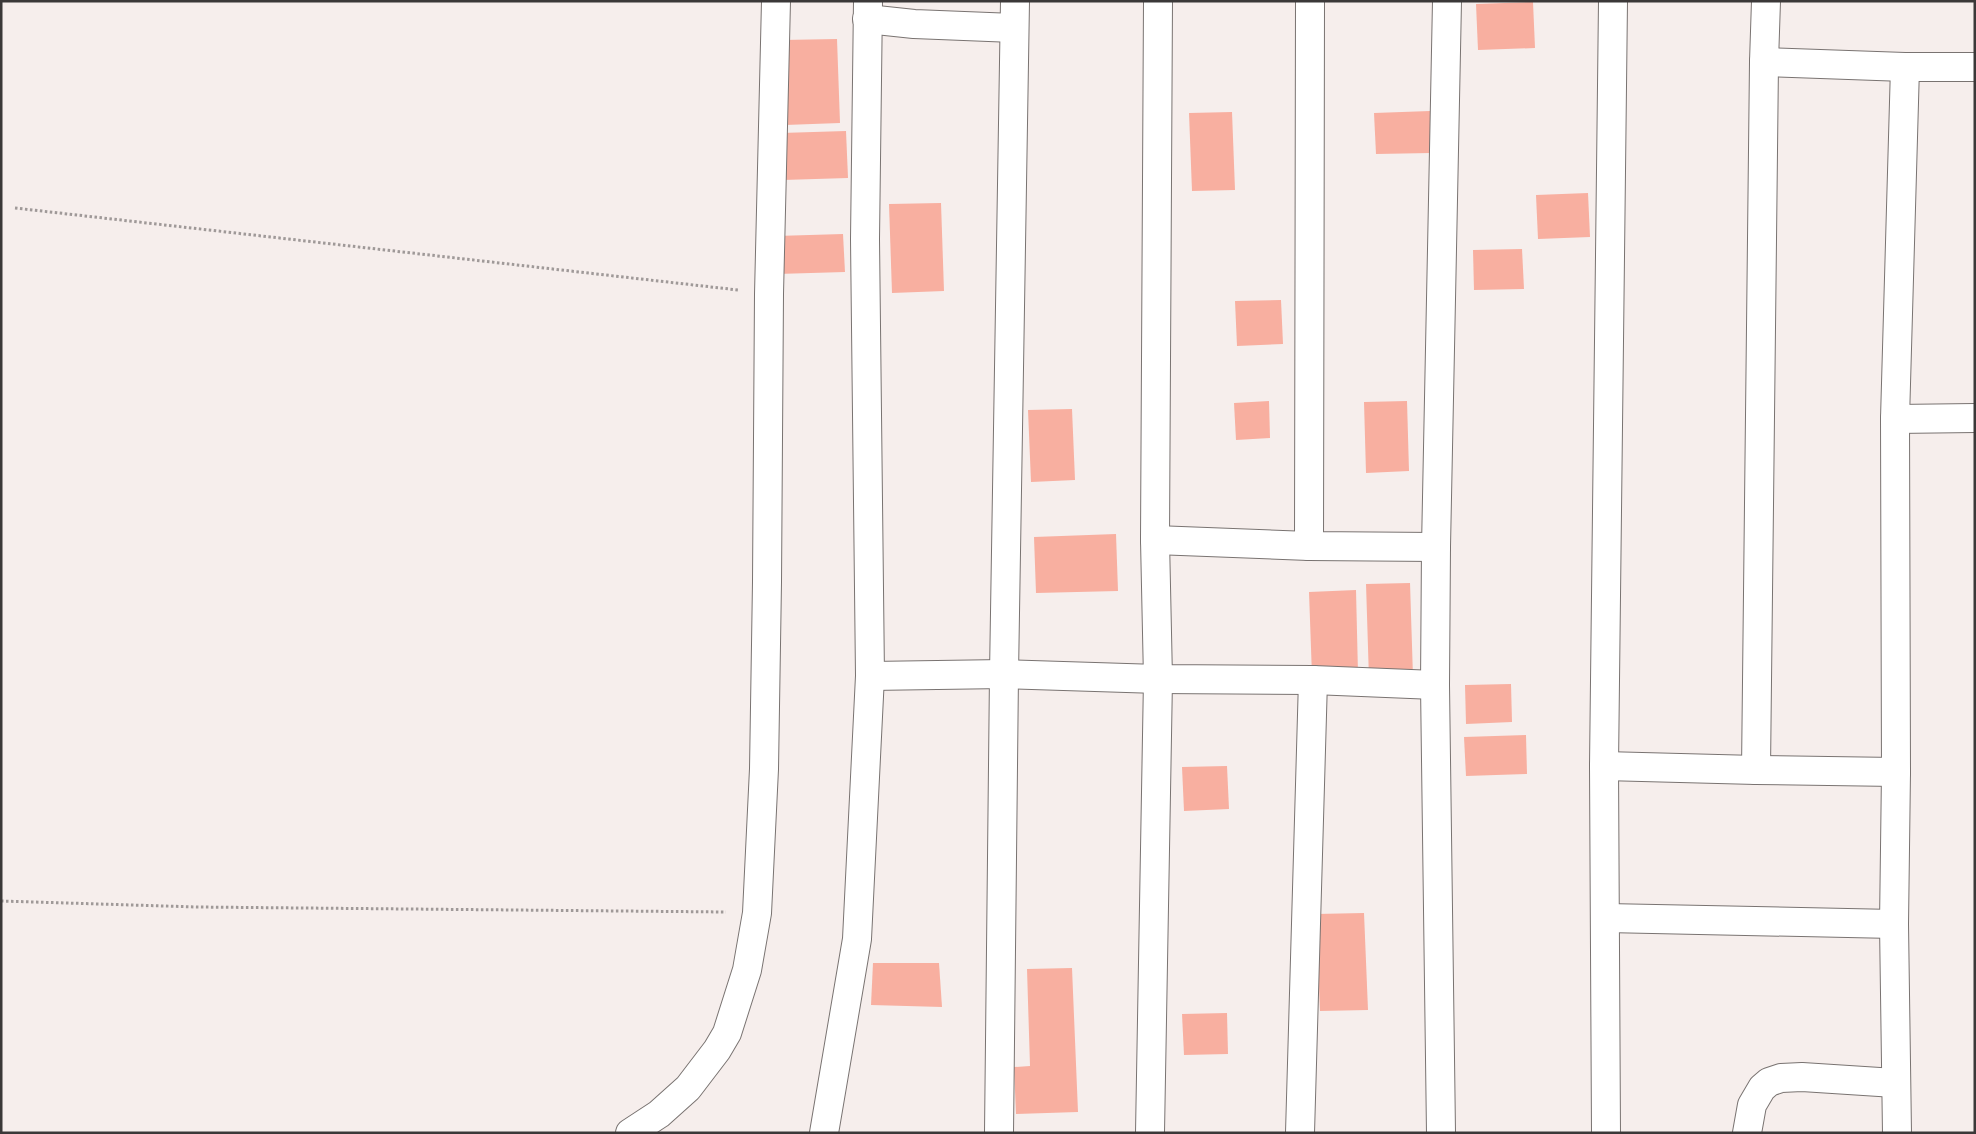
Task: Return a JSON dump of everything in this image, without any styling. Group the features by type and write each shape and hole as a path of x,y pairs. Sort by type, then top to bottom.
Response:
{"street":[{"path":"630,1133 659,1114 688,1088 717,1050 727,1033 747,970 757,913 764,769 769,294 776,1"},
{"path":"999,1133 1014,1"},
{"path":"1150,1133 1158,679 1156,540 1158,1"},
{"path":"1309,546 1310,1"},
{"path":"1440,1133 1435,685 1447,1"},
{"path":"1606,1133 1604,766 1613,1"},
{"path":"1756,770 1766,1"},
{"path":"824,1133 857,939 870,676 865,240 868,10 914,24 1014,28"},
{"path":"1764,62 1905,68 1975,67"},
{"path":"1897,1133 1894,924 1896,772 1895,419 1905,68"},
{"path":"1895,419 1975,418"},
{"path":"1156,540 1309,546 1436,546"},
{"path":"870,676 1004,674 1158,679 1313,680 1435,685"},
{"path":"1300,1133 1313,680"},
{"path":"1604,766 1896,772"},
{"path":"1606,918 1894,924"},
{"path":"1747,1133 1752,1105 1762,1088 1769,1082 1781,1078 1820,1078 1896,1083"}],"path":[{"path":"15,208 769,294"},
{"path":"1,901 198,906 757,913"}],"building":[{"path":"1533,2 1535,48 1478,50 1476,4"},
{"path":"837,39 840,123 785,125 782,40"},
{"path":"1430,111 1431,153 1376,154 1374,113"},
{"path":"1232,112 1235,190 1192,191 1189,113"},
{"path":"846,131 848,178 783,180 781,133"},
{"path":"1588,193 1590,237 1538,239 1536,195"},
{"path":"941,203 944,291 892,293 889,204"},
{"path":"843,234 845,272 777,274 776,236"},
{"path":"1522,249 1524,289 1474,290 1473,250"},
{"path":"1281,300 1283,344 1237,346 1235,301"},
{"path":"1269,401 1270,438 1236,440 1234,403"},
{"path":"1407,401 1409,471 1366,473 1364,402"},
{"path":"1072,409 1075,480 1031,482 1028,410"},
{"path":"1116,534 1118,591 1036,593 1034,537"},
{"path":"1410,583 1413,677 1369,679 1366,584"},
{"path":"1356,590 1358,674 1312,676 1309,592"},
{"path":"1511,684 1512,722 1466,724 1465,685"},
{"path":"1526,735 1527,774 1466,776 1464,737"},
{"path":"1227,766 1229,809 1184,811 1182,767"},
{"path":"1364,913 1368,1010 1320,1011 1316,914"},
{"path":"873,963 939,963 942,1007 871,1005"},
{"path":"1072,968 1078,1112 1016,1114 1014,1067 1030,1066 1027,969"},
{"path":"1227,1013 1228,1054 1184,1055 1182,1014"}]}
